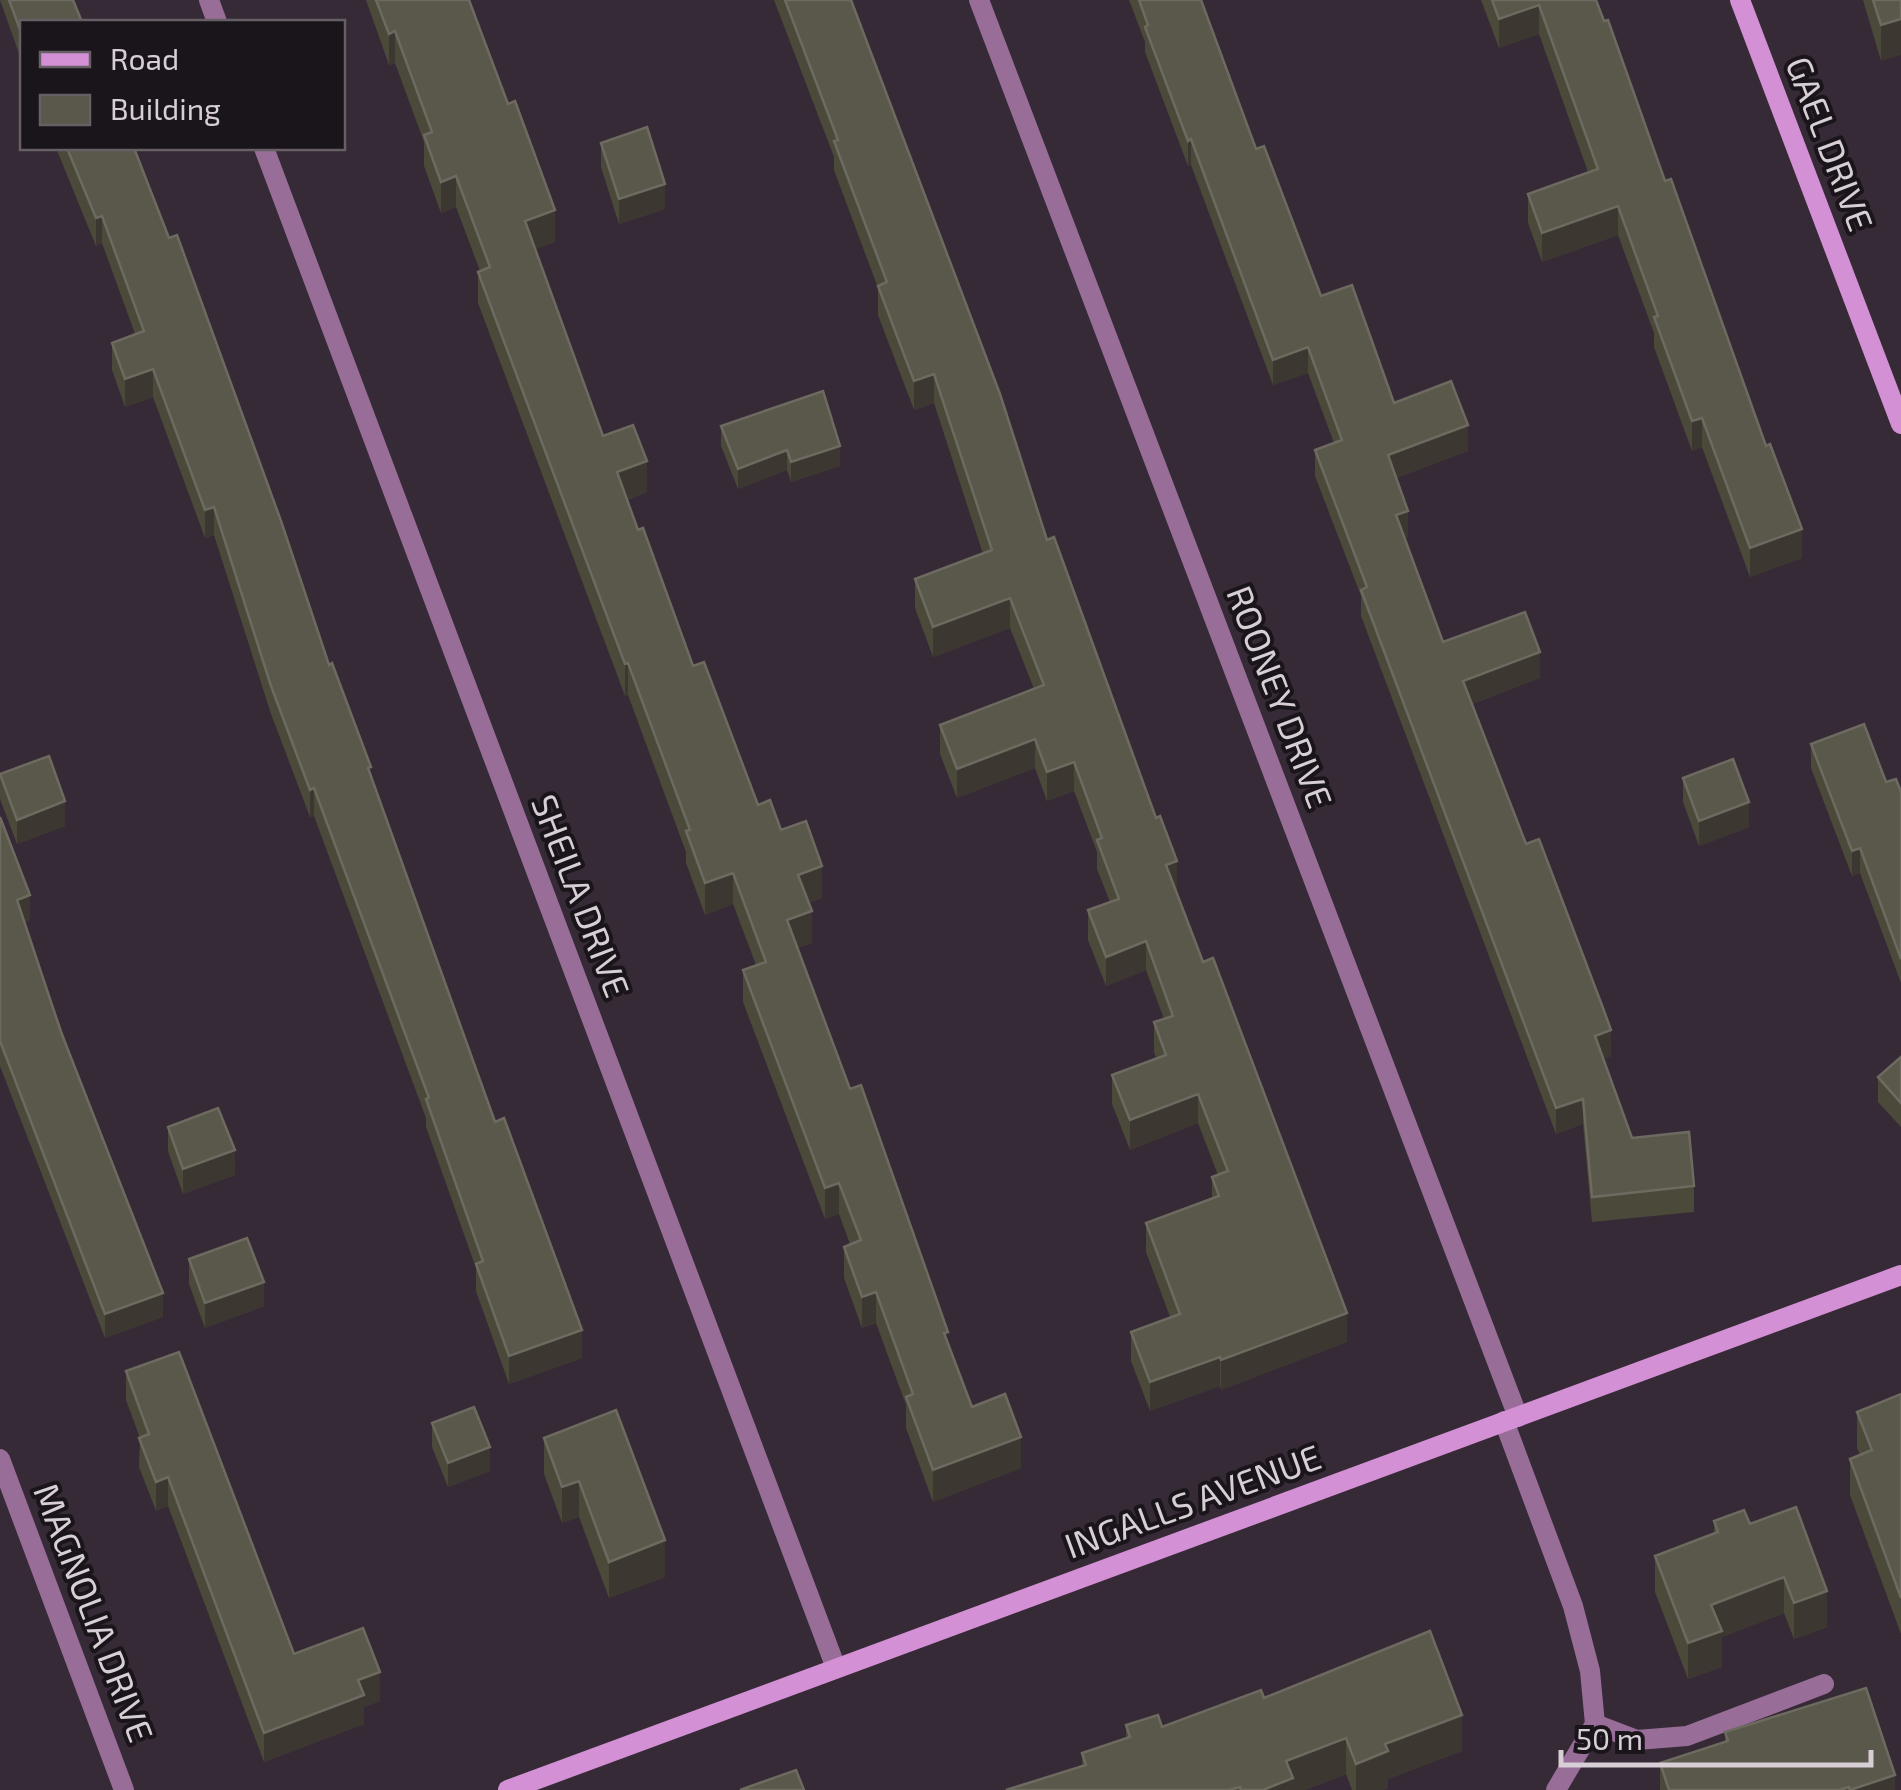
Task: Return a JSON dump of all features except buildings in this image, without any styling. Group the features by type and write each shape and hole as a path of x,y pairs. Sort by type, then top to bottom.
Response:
{"street":[{"name":"ROONEY DRIVE","path":"979,0 1511,1419 1573,1606 1590,1671 1595,1724"},
{"name":"GAEL DRIVE","path":"1740,0 1901,424"},
{"name":"SHEILA DRIVE","path":"265,150 836,1668"},
{"name":"INGALLS AVENUE","path":"508,1790 1901,1275"},
{"name":"MAGNOLIA DRIVE","path":"0,1459 124,1790"},
{"path":"1556,1790 1595,1724 1637,1740 1688,1736 1824,1684"}]}
